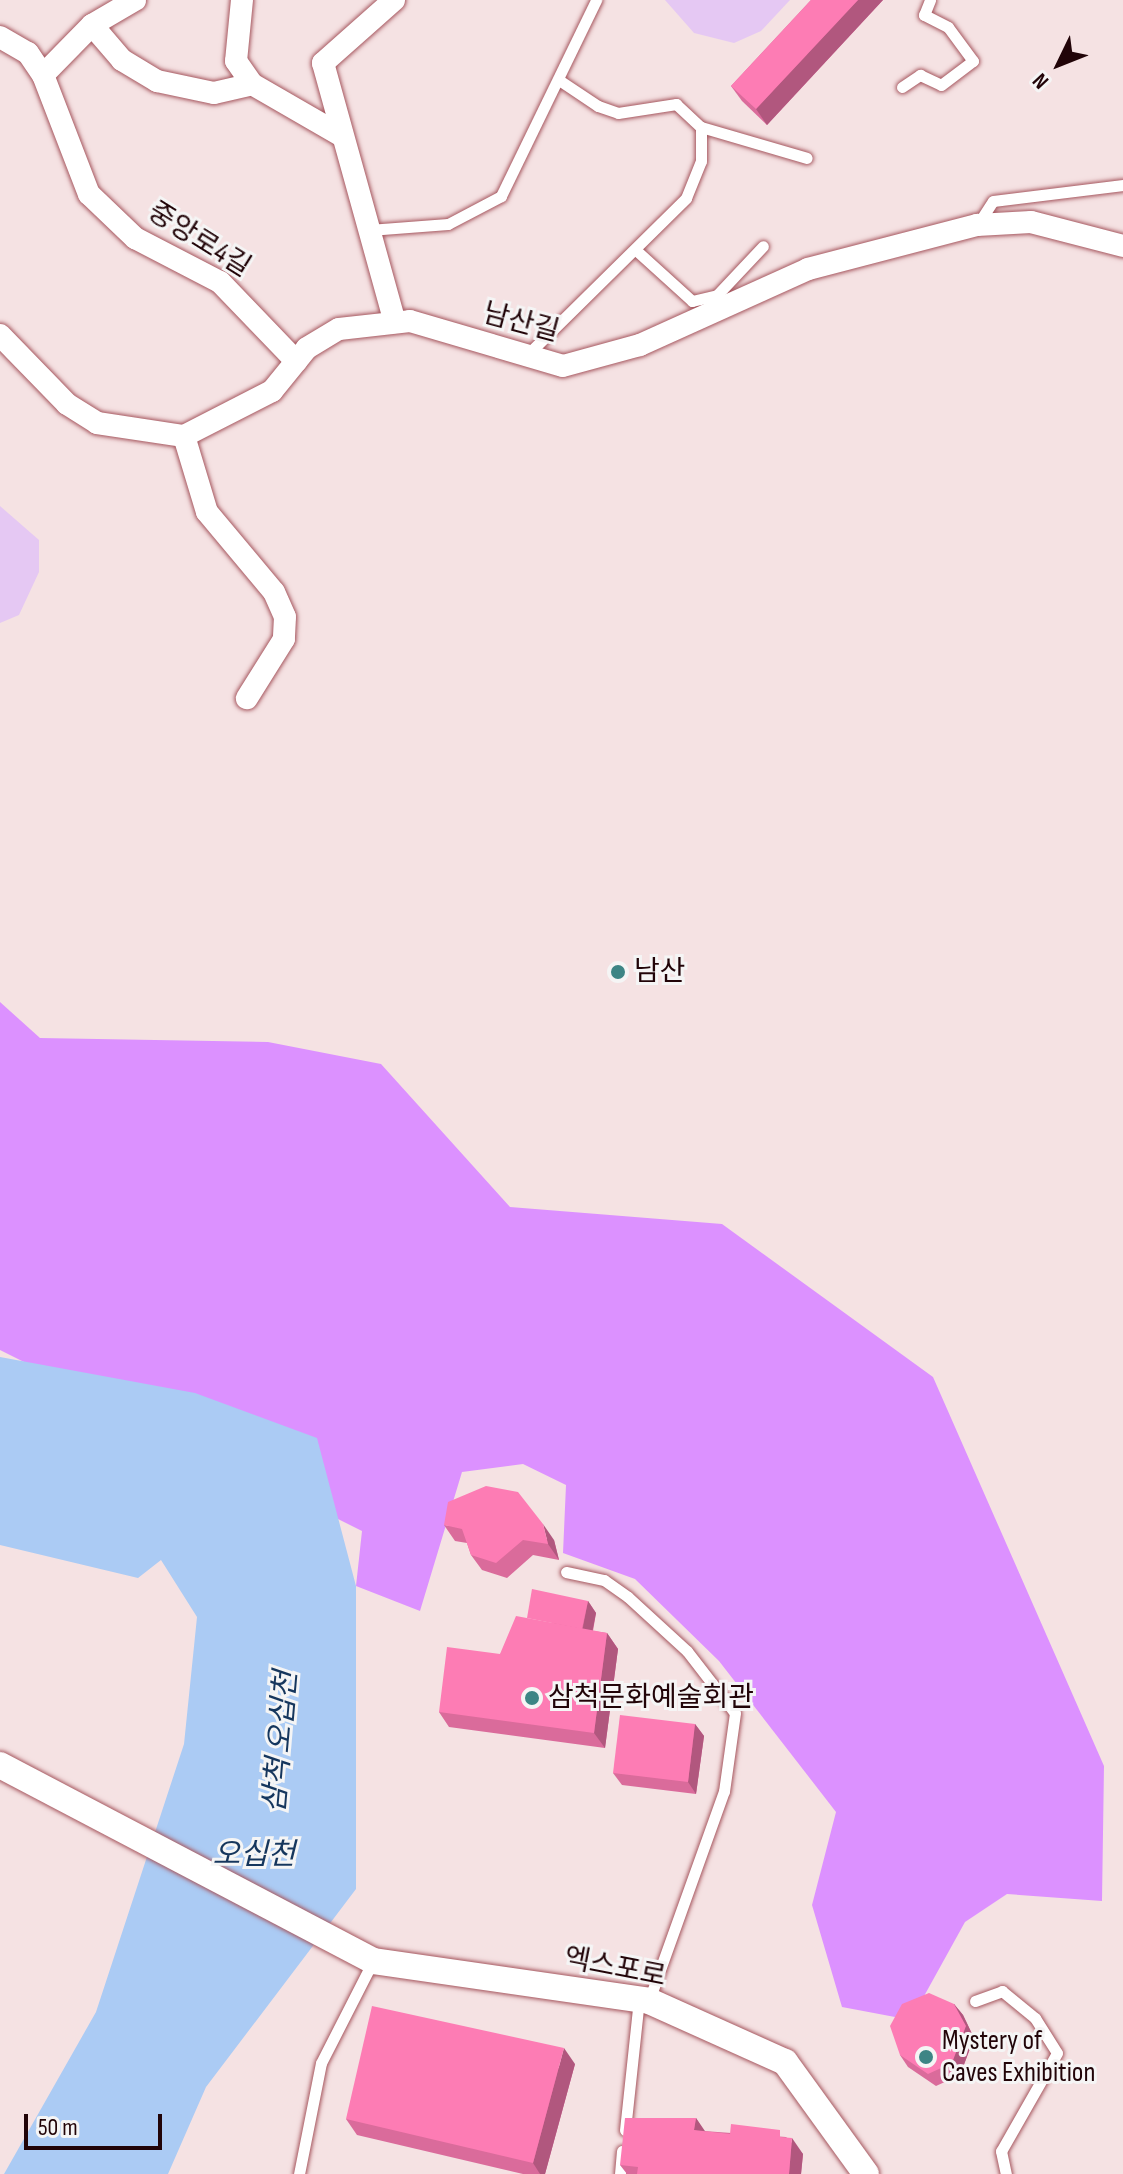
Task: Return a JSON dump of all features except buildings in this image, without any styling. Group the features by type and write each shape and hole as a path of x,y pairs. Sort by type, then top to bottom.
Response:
{"street":[{"path":"43,75 92,25 135,0"},
{"path":"242,0 236,61 252,84 342,136"},
{"path":"394,0 323,63 395,322"},
{"path":"92,25 122,60 157,81 214,93 252,84"},
{"name":"중앙로4길","path":"0,37 28,53 43,75 89,194 135,238 220,282 296,361"},
{"name":"남산길","path":"184,436 247,407 296,361 339,329 395,322 563,366 602,358 716,303 808,269 977,225 1031,222 1123,246"},
{"path":"0,335 67,404 97,423 184,436 207,512 274,592 285,617 284,639 247,698"},
{"name":"엑스포로","path":"7,1769 373,1961 644,2001 785,2062 866,2174"}],"lane":[{"path":"369,230 448,224 501,196 596,0"},
{"path":"902,87 920,75 941,85 973,61 948,27 924,15 930,0"},
{"path":"559,80 618,113 676,104 701,127 807,158"},
{"path":"526,357 638,252 686,198 701,161 701,127"},
{"path":"977,225 993,201 1123,185"},
{"path":"638,252 692,301 716,303 763,246"},
{"path":"566,1572 604,1580 628,1597 687,1651 735,1713 724,1791 644,2001 620,2174"},
{"path":"299,2174 321,2063 373,1961"},
{"path":"975,2001 1002,1991 1035,2018 1057,2053 1001,2151 1006,2174"}],"shaded area":[{"path":"665,0 790,0 761,31 734,43 694,33"},
{"path":"0,506 39,540 39,572 19,615 0,623"},
{"path":"0,1002 40,1038 268,1042 381,1064 510,1207 722,1224 933,1377 1104,1766 1102,1901 1007,1894 965,1922 918,2007 895,2017 842,2007 812,1905 836,1812 719,1661 635,1579 563,1553 566,1485 523,1464 462,1472 420,1611 356,1586 362,1531 0,1350"}],"water":[{"name":"오십천","path":"0,1357 195,1393 317,1438 356,1586 356,1889 206,2087 168,2174 4,2174 96,2012 184,1744 197,1617 161,1560 138,1578 0,1545"}],"place":[{"name":"남산","path":"618,972"},
{"name":"삼척문화예술회관","path":"532,1698"},
{"name":"Mystery of Caves Exhibition","path":"926,2057"}],"water label":[{"name":"삼척 오십천","path":"281,1742"}]}
